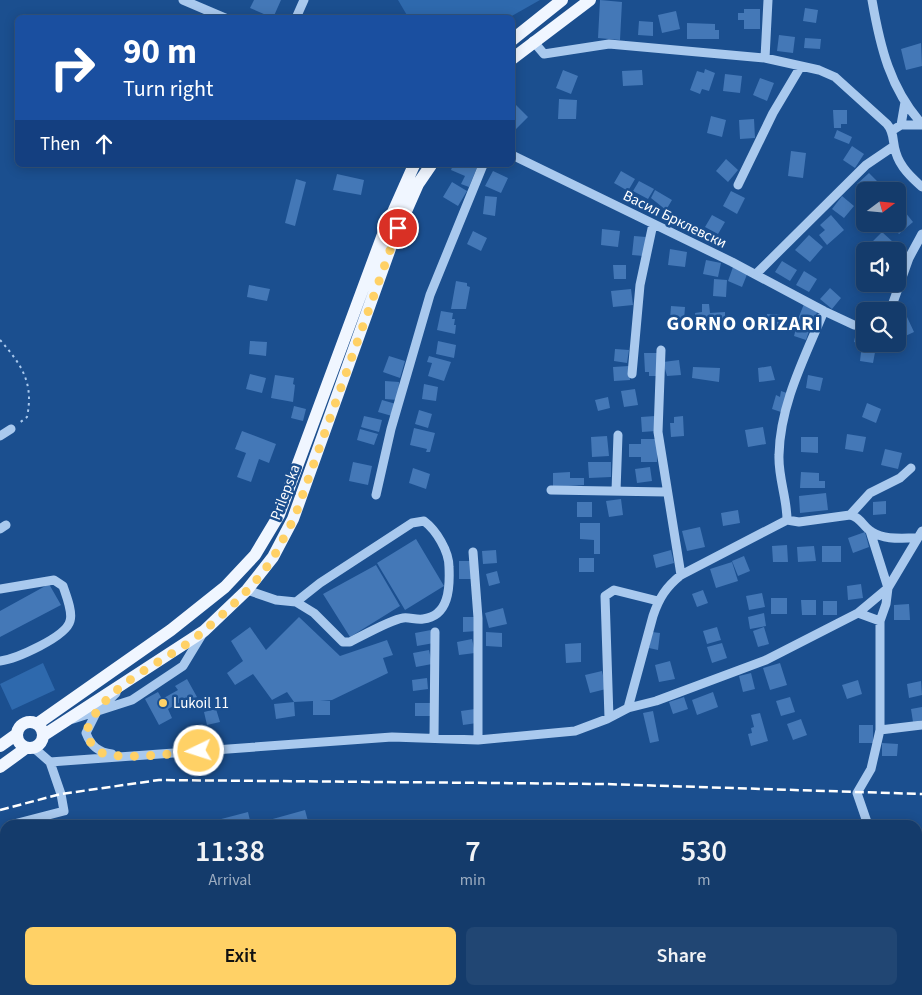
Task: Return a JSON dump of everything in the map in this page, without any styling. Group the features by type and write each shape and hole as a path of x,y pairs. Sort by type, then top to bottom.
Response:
{"main road":[{"path":"515,38 562,0"},
{"path":"515,57 590,0"},
{"name":"Prilepska","path":"41,730 225,587 255,555 279,515 382,237 413,167"},
{"name":"Prilepska","path":"41,730 66,721 204,631 247,590 273,557 294,519 392,243 418,184 430,167"},
{"path":"0,746 17,734 24,723 41,730 41,743 0,767"},
{"path":"17,734 19,743 30,748"}],"street":[{"path":"183,0 218,15"},
{"path":"297,15 304,0"},
{"path":"765,58 768,0"},
{"path":"872,0 886,65 905,102 922,124"},
{"path":"534,41 544,54 609,44 765,58 801,66 835,77 892,130 896,155 904,168 922,187"},
{"path":"738,185 773,113 801,66"},
{"path":"901,125 905,102"},
{"path":"892,130 901,125 922,124"},
{"path":"756,274 866,164 894,146"},
{"name":"Васил Брклевски","path":"515,156 598,195 756,274 824,311 856,325"},
{"path":"376,495 391,429 430,295 482,167"},
{"path":"632,374 640,285 653,224"},
{"path":"893,302 909,258 922,234"},
{"path":"787,520 787,506 779,458 780,436 790,395 824,311"},
{"path":"661,350 658,432 666,492 681,575"},
{"path":"0,436 11,429"},
{"path":"616,491 618,435"},
{"path":"850,516 870,493 900,478 911,468"},
{"path":"551,490 666,492"},
{"path":"628,708 658,601 668,585 681,575 787,520 799,522 855,516 870,531 882,536 919,534"},
{"path":"247,590 276,600 296,602 314,613 343,642 350,642 404,618 425,619 440,611 446,604 448,594 449,562 431,526 424,521 412,523 320,583 296,602"},
{"path":"866,820 857,793 871,769 880,730 880,621 886,604 888,588 870,531"},
{"path":"50,762 392,737 478,740 575,731 609,718 628,708 656,701 766,660 858,614 888,588 919,534"},
{"path":"473,552 478,618 478,740"},
{"path":"0,589 54,580 63,586 71,619 67,629 20,656 0,661"},
{"path":"609,718 605,596 614,590 658,601"},
{"path":"858,614 880,621"},
{"path":"66,721 132,700 183,666 204,631"},
{"path":"434,738 435,632"},
{"path":"131,678 96,713 86,733 94,747 100,752 144,755"},
{"path":"880,730 922,726"},
{"path":"29,820 64,811 61,794 50,762 30,748"}],"path":[{"path":"0,340 16,358 24,374 31,398 27,417 11,429"}],"shaded area":[{"path":"398,0 540,0 514,15 407,15"},
{"path":"43,663 55,690 12,710 0,684"}],"building":[{"path":"254,0 281,0 274,15 266,15 250,8"},
{"path":"600,0 622,2 620,40 598,38"},
{"path":"805,8 818,10 816,23 803,21"},
{"path":"744,9 760,9 760,29 744,29 744,20 738,20 738,13 744,13"},
{"path":"676,11 680,29 662,33 658,15"},
{"path":"639,21 653,22 653,36 638,35"},
{"path":"687,23 715,24 715,30 719,30 719,39 687,39"},
{"path":"779,35 795,37 793,53 777,51"},
{"path":"805,38 821,39 820,49 804,48"},
{"path":"921,43 922,66 906,70 901,49"},
{"path":"705,69 715,73 709,91 702,89 700,94 690,90 697,71 704,73"},
{"path":"563,70 578,76 571,94 556,88"},
{"path":"642,70 643,85 623,86 622,71"},
{"path":"725,74 742,76 740,93 723,91"},
{"path":"760,78 774,83 767,101 753,95"},
{"path":"559,99 577,100 576,119 558,119"},
{"path":"515,104 528,117 515,130"},
{"path":"833,110 847,110 847,124 841,124 841,128 834,128"},
{"path":"711,116 726,120 722,137 707,133"},
{"path":"754,119 755,138 740,139 739,120"},
{"path":"837,130 852,137 849,144 834,138"},
{"path":"852,146 864,154 855,168 843,160"},
{"path":"791,151 806,153 803,178 788,176"},
{"path":"726,159 738,170 728,182 716,171"},
{"path":"452,167 477,167 469,187 461,184 465,176 451,170"},
{"path":"493,171 508,178 501,193 485,186"},
{"path":"621,171 635,179 628,191 614,183"},
{"path":"869,173 878,182 859,182"},
{"path":"337,174 364,180 361,195 333,190"},
{"path":"296,179 306,182 295,226 285,223"},
{"path":"639,181 654,189 648,199 633,191"},
{"path":"452,182 467,191 458,206 443,197"},
{"path":"655,190 672,200 666,210 651,198"},
{"path":"731,191 745,198 737,214 723,206"},
{"path":"485,196 497,197 495,216 483,214"},
{"path":"842,196 854,206 844,218 832,209"},
{"path":"906,213 913,222 906,228"},
{"path":"712,215 725,222 718,234 705,227"},
{"path":"831,215 844,230 827,245 819,235 825,230 820,225"},
{"path":"602,229 620,231 618,247 601,245"},
{"path":"473,231 487,238 481,251 467,244"},
{"path":"882,232 893,242 872,242"},
{"path":"809,235 823,247 810,262 795,250"},
{"path":"634,236 646,237 644,256 632,255"},
{"path":"670,249 687,252 685,267 668,265"},
{"path":"706,260 721,263 718,277 703,274"},
{"path":"782,261 797,270 790,281 775,272"},
{"path":"613,265 626,265 626,279 614,279"},
{"path":"733,267 748,272 742,287 728,281"},
{"path":"804,271 817,279 809,292 796,285"},
{"path":"714,279 727,280 726,297 713,296"},
{"path":"456,281 467,283 467,286 470,287 466,309 451,309"},
{"path":"249,285 270,289 267,301 247,297"},
{"path":"830,288 841,298 832,309 820,299"},
{"path":"631,289 633,305 613,307 611,291"},
{"path":"702,304 709,304 710,313 725,312 725,326 696,327 695,313 702,312"},
{"path":"804,304 818,310 812,325 798,319"},
{"path":"671,306 685,307 684,320 670,319"},
{"path":"441,311 453,313 452,319 455,319 454,325 456,325 455,334 437,330"},
{"path":"767,314 782,315 781,330 766,328"},
{"path":"906,318 914,332 906,336"},
{"path":"798,321 811,325 806,340 794,336"},
{"path":"250,341 267,342 266,356 249,354"},
{"path":"438,341 456,345 454,358 436,354"},
{"path":"615,349 629,350 627,363 614,361"},
{"path":"861,352 875,352 873,363 860,361"},
{"path":"644,353 658,353 659,376 649,376 649,372 645,372"},
{"path":"389,356 405,361 400,378 383,372"},
{"path":"429,356 451,362 444,381 428,376 432,363 427,362"},
{"path":"679,360 681,375 667,376 663,362"},
{"path":"629,366 630,380 614,381 613,367"},
{"path":"771,366 775,380 759,382 758,368"},
{"path":"693,367 720,368 719,382 692,378"},
{"path":"250,374 266,378 262,393 246,389"},
{"path":"275,375 294,378 293,402 271,398"},
{"path":"808,375 823,378 820,391 806,388"},
{"path":"385,381 399,382 398,400 385,399"},
{"path":"424,384 438,387 436,401 422,399"},
{"path":"635,389 638,405 624,407 621,391"},
{"path":"781,391 787,393 781,412 772,409 776,395 780,397"},
{"path":"608,397 610,408 598,411 595,400"},
{"path":"382,400 396,404 392,416 378,412"},
{"path":"867,403 881,409 876,423 862,417"},
{"path":"294,406 306,409 303,421 291,418"},
{"path":"419,410 432,414 428,428 415,424"},
{"path":"364,416 382,420 379,432 361,427"},
{"path":"655,416 656,431 642,432 641,417"},
{"path":"683,416 684,436 671,437 670,423 674,423 674,417"},
{"path":"763,427 766,444 748,447 745,430"},
{"path":"414,428 435,433 430,452 426,452 427,449 410,445"},
{"path":"360,429 378,434 374,445 357,440"},
{"path":"242,431 276,444 269,463 259,459 251,482 237,477 246,453 235,449"},
{"path":"847,434 866,437 863,452 845,449"},
{"path":"607,436 609,456 592,457 591,437"},
{"path":"801,437 818,437 818,453 801,452"},
{"path":"641,439 657,439 657,462 641,462 641,457 629,457 629,444 641,444"},
{"path":"885,449 902,453 898,469 881,465"},
{"path":"353,462 372,466 368,485 349,481"},
{"path":"588,462 611,462 611,477 589,478"},
{"path":"650,467 652,481 637,483 635,469"},
{"path":"413,468 430,474 426,489 409,483"},
{"path":"570,472 570,478 584,478 584,485 553,487 553,473"},
{"path":"801,472 819,473 819,481 825,481 825,488 800,488"},
{"path":"826,493 828,510 800,513 799,496"},
{"path":"621,499 623,515 609,517 606,501"},
{"path":"886,501 886,514 873,515 873,502"},
{"path":"577,502 592,502 592,517 577,517"},
{"path":"738,510 740,523 723,526 721,513"},
{"path":"580,523 600,523 600,554 594,554 594,540 580,539"},
{"path":"700,527 705,547 687,551 682,531"},
{"path":"865,532 869,547 853,553 848,538"},
{"path":"416,539 444,586 405,610 377,563"},
{"path":"787,545 788,562 773,562 772,546"},
{"path":"814,546 816,561 798,562 797,547"},
{"path":"822,546 841,546 841,562 822,562"},
{"path":"496,550 497,563 483,564 482,551"},
{"path":"671,550 674,563 656,568 653,555"},
{"path":"744,556 750,571 738,576 732,561"},
{"path":"579,558 594,558 594,572 579,572"},
{"path":"459,561 473,561 472,579 459,579"},
{"path":"732,562 738,581 716,588 710,569"},
{"path":"376,565 400,606 350,637 323,594"},
{"path":"497,571 500,583 489,586 486,574"},
{"path":"49,584 61,605 0,637 0,611"},
{"path":"861,584 863,598 848,600 847,586"},
{"path":"703,590 708,603 697,607 692,594"},
{"path":"762,593 765,607 749,610 746,596"},
{"path":"771,598 787,598 787,614 771,614"},
{"path":"801,600 816,600 816,615 802,615"},
{"path":"823,601 837,601 837,615 823,615"},
{"path":"909,604 910,620 894,620 894,605"},
{"path":"503,608 507,624 489,628 485,613"},
{"path":"764,613 766,626 750,629 748,617"},
{"path":"299,617 340,656 387,640 393,655 383,658 388,673 332,700 320,701 330,701 330,715 313,715 313,701 294,702 287,692 272,700 253,674 235,685 227,673 243,661 231,641 250,627 266,650"},
{"path":"463,617 477,617 477,631 463,632"},
{"path":"717,627 721,640 707,644 703,631"},
{"path":"764,627 769,644 758,647 753,631"},
{"path":"431,630 434,643 417,646 415,633"},
{"path":"486,632 502,633 502,647 486,646"},
{"path":"652,632 660,633 658,650 649,648"},
{"path":"472,639 475,653 459,655 457,642"},
{"path":"581,643 581,662 566,663 565,644"},
{"path":"722,643 727,658 712,663 707,647"},
{"path":"429,650 432,664 416,667 413,653"},
{"path":"670,661 675,679 659,682 655,665"},
{"path":"780,663 787,685 770,690 763,668"},
{"path":"602,671 606,689 590,693 585,675"},
{"path":"751,673 755,689 743,692 739,676"},
{"path":"427,678 428,689 413,691 412,680"},
{"name":"Lukoil 11","path":"187,679 197,697 183,704 182,701 168,709 172,718 159,725 145,699 158,692 162,699 178,690 175,686"},
{"path":"858,680 862,694 847,699 842,685"},
{"path":"921,681 922,695 909,698 907,684"},
{"path":"713,692 718,707 697,715 692,700"},
{"path":"684,697 688,709 673,714 669,702"},
{"path":"790,697 795,712 781,716 776,701"},
{"path":"294,702 295,716 276,719 274,704"},
{"path":"415,703 430,703 430,716 415,716"},
{"path":"922,707 922,720 913,722 911,709"},
{"path":"216,709 220,722 207,725 204,712"},
{"path":"475,709 477,723 463,725 461,711"},
{"path":"653,711 659,741 650,743 643,713"},
{"path":"760,713 768,741 751,746 748,734 752,733 751,728 754,727 751,715"},
{"path":"801,719 807,735 793,740 787,724"},
{"path":"859,725 873,725 873,743 859,743"},
{"path":"882,743 898,744 897,756 882,756"},
{"path":"305,810 308,820 269,820"},
{"path":"248,812 250,820 217,820"}],"railway":[{"path":"0,810 61,794 159,780 604,784 922,794"}],"place":[{"name":"Lukoil 11","path":"163,703"}],"district":[{"name":"GORNO ORIZARI","path":"744,323"}],"route":[{"path":"199,751 144,755 109,754 100,752 94,747 86,733 96,713 131,678 204,631 247,590 273,557 294,519 398,228"}]}
